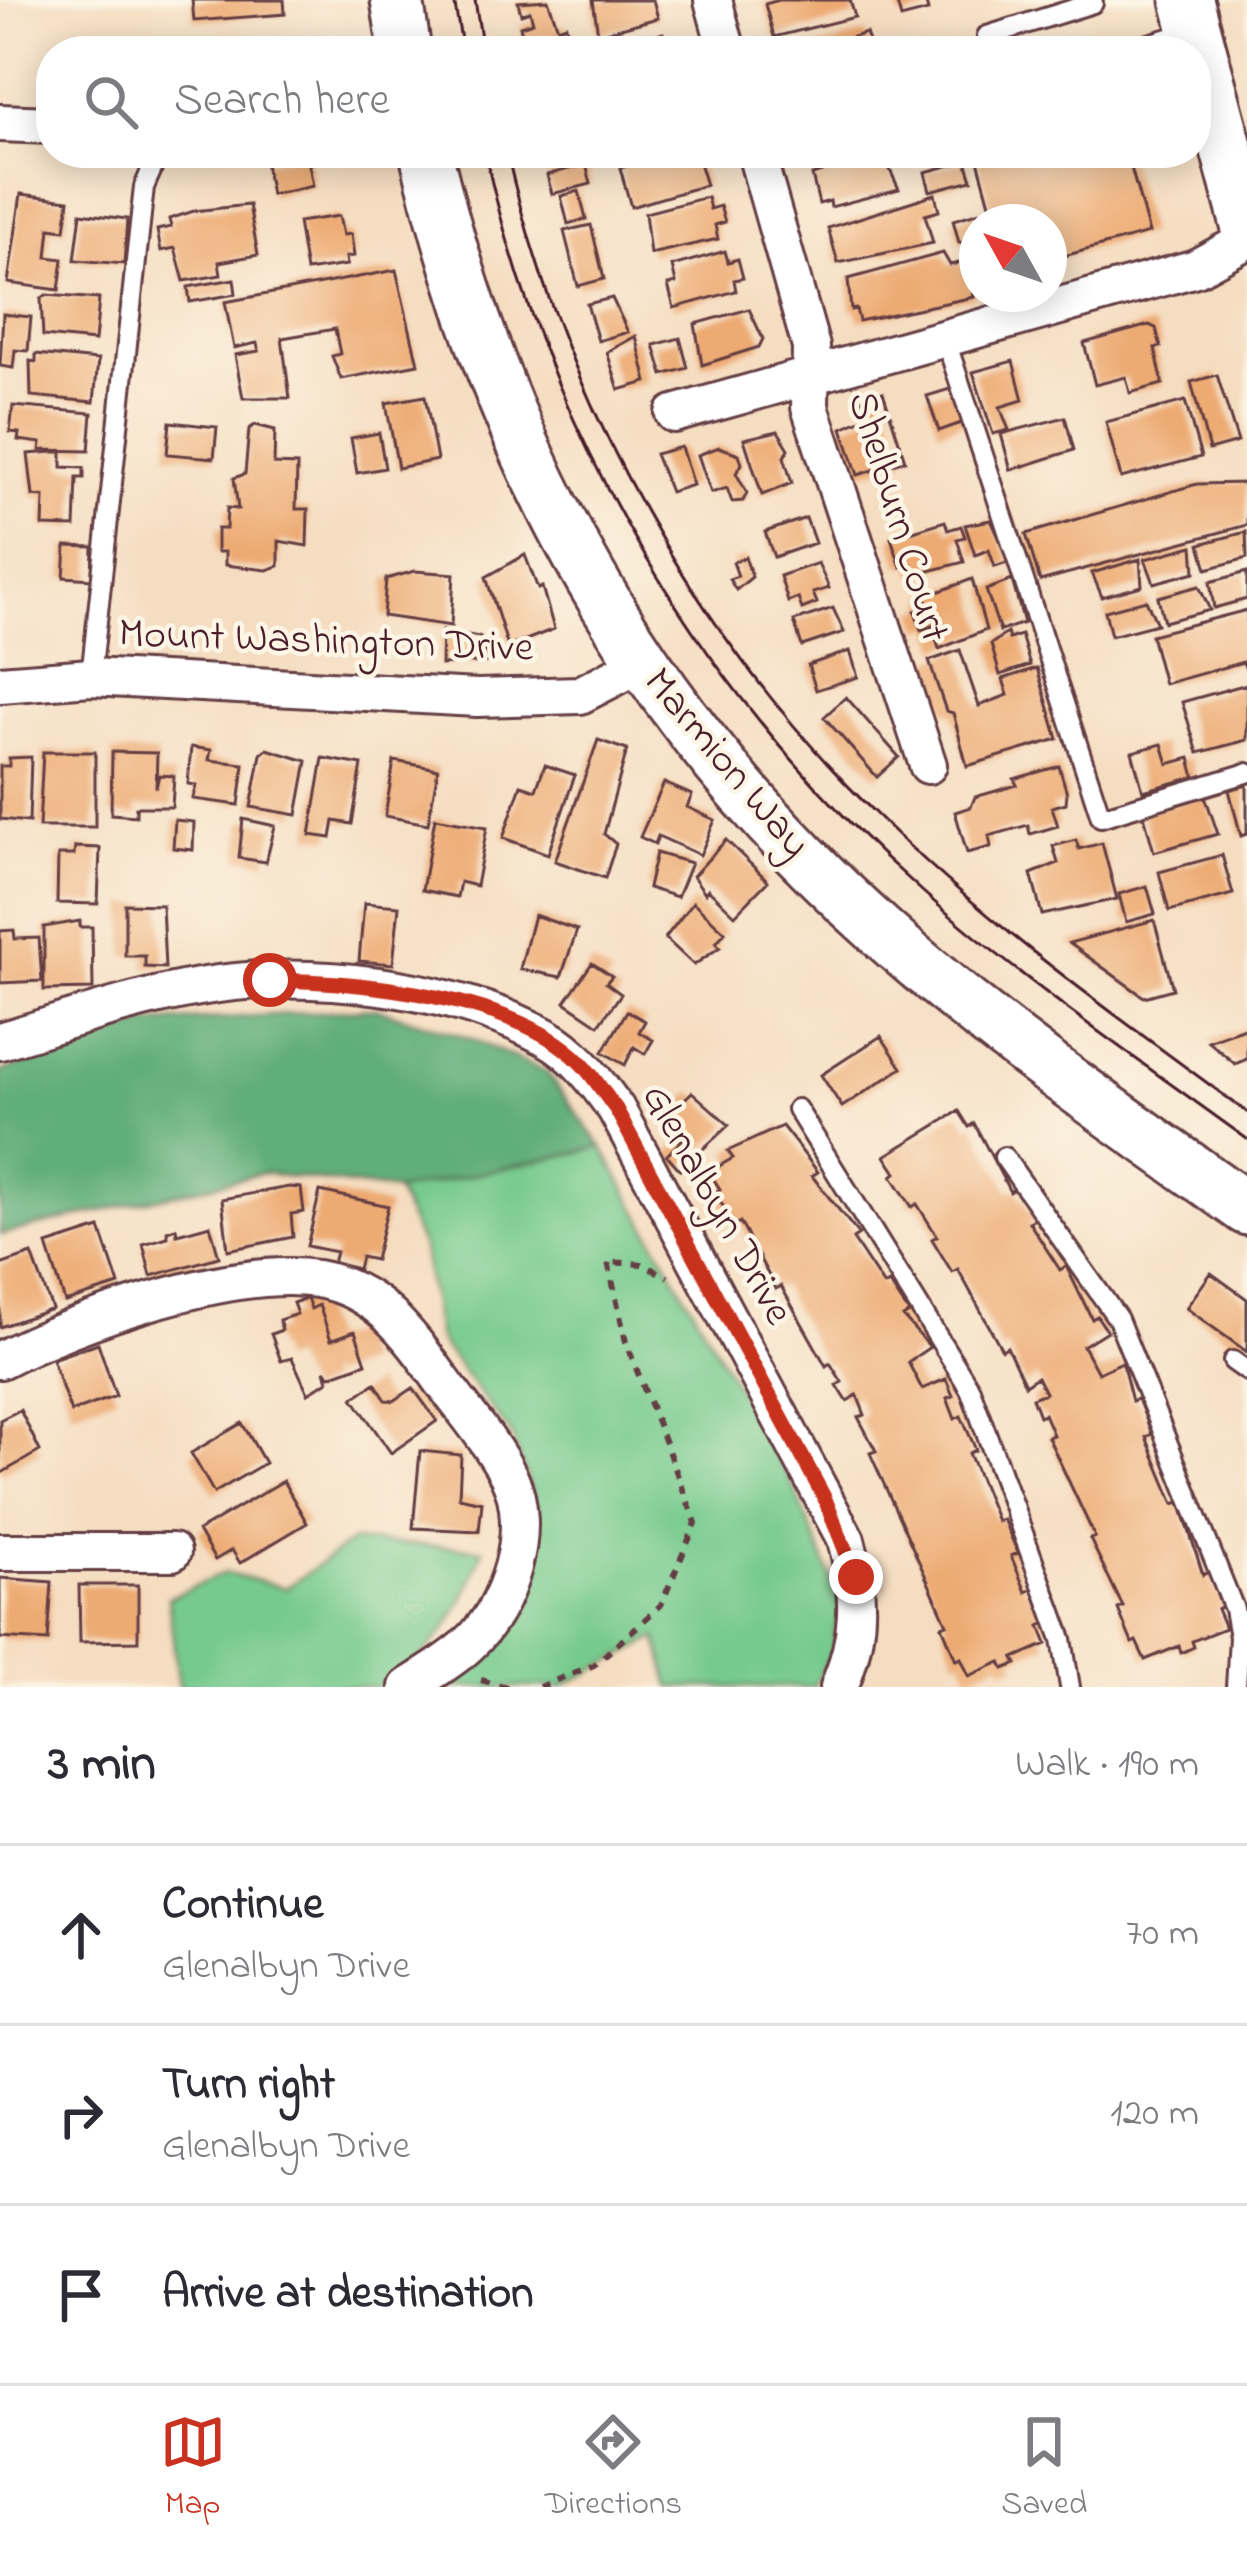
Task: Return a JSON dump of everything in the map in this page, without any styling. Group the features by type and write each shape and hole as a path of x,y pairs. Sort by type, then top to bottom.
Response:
{"street":[{"path":"397,0 403,36"},
{"path":"713,0 723,36"},
{"path":"1211,90 1247,225"},
{"path":"0,123 36,124"},
{"name":"Marmion Way","path":"430,168 468,307 515,434 565,538 641,663 740,793 879,931 991,1024 1247,1209"},
{"name":"Shelburn Court","path":"760,168 811,347 810,407 928,765"},
{"path":"674,414 1196,268 1247,240"},
{"name":"Mount Washington Drive","path":"0,684 92,677 477,698 580,694 641,663"},
{"name":"Glenalbyn Drive","path":"0,1040 145,1000 270,980 392,989 483,1012 548,1038 581,1063 616,1109 846,1540 859,1615 839,1687"},
{"path":"0,1360 45,1337 210,1288 316,1279 376,1303 402,1325 502,1464 518,1504 519,1529 505,1590 488,1622 467,1646 408,1687"},
{"path":"0,1552 172,1552"}],"lane":[{"path":"987,36 1093,3"},
{"path":"1152,36 1191,15"},
{"path":"92,677 141,210 154,168"},
{"path":"946,341 1101,817 1247,773"},
{"path":"796,1109 970,1389 1062,1639 1070,1687"},
{"path":"1004,1157 1118,1319 1234,1609 1239,1637 1236,1687"}],"path":[{"path":"538,1687 594,1665 661,1605 696,1523 626,1342 608,1262 642,1264 718,1304"}],"green space":[{"path":"375,1008 470,1038 546,1072 602,1147 396,1191 263,1173 0,1235 0,1072 147,1023"},
{"path":"602,1147 796,1492 841,1602 831,1653 813,1687 671,1687 657,1638 561,1687 440,1687 528,1574 535,1500 511,1434 438,1340 422,1247 396,1191"},
{"path":"352,1541 483,1549 456,1612 418,1660 378,1687 179,1687 168,1598 225,1573 286,1588"}],"building":[{"path":"192,0 284,0 285,14 194,21"},
{"path":"548,0 558,28 566,25 569,36 522,36 520,26 533,22 530,11 521,14 518,2"},
{"path":"593,0 653,0 658,18 598,34"},
{"path":"850,0 855,17 774,36 765,4"},
{"path":"896,0 925,0 928,11 901,18"},
{"path":"266,168 310,168 313,186 271,195"},
{"path":"587,168 591,184 552,194 547,175"},
{"path":"620,168 701,168 706,185 631,207"},
{"path":"821,168 889,168 899,189 831,207 830,201 819,204 812,175"},
{"path":"968,168 972,180 930,191 925,172"},
{"path":"980,168 1131,168 1149,233 1067,255 1067,204 990,204"},
{"path":"579,191 586,219 568,224 561,196"},
{"path":"21,194 69,200 65,230 50,228 47,257 63,259 59,290 8,283"},
{"path":"935,194 939,211 925,215 933,243 838,263 828,228"},
{"path":"707,197 710,209 720,206 725,222 715,225 718,239 650,254 645,213"},
{"path":"249,205 258,255 219,262 221,275 184,281 175,248 161,251 157,230 171,227 169,219 194,211"},
{"path":"81,213 127,219 124,264 75,260"},
{"path":"339,216 343,235 351,234 354,256 346,257 347,265 306,271 298,222"},
{"path":"591,225 604,279 578,286 564,231"},
{"path":"725,251 728,262 738,259 743,278 734,280 736,291 674,308 668,285 676,283 672,266"},
{"path":"943,253 950,265 959,263 959,300 859,321 856,309 851,310 848,279"},
{"path":"396,270 418,364 341,379 332,356 340,354 335,329 282,338 290,398 243,398 235,355 259,351 257,343 234,348 225,302"},
{"path":"234,279 236,294 190,302 188,287"},
{"path":"46,295 99,299 95,341 43,336 41,299"},
{"path":"612,298 628,332 598,341 587,304"},
{"path":"749,309 763,339 759,347 702,365 695,324"},
{"path":"3,314 31,317 28,351 15,350 13,368 0,366"},
{"path":"1149,325 1156,328 1161,347 1155,348 1163,384 1130,393 1126,377 1095,385 1084,343"},
{"path":"636,336 647,382 619,390 607,352"},
{"path":"680,338 688,368 663,375 654,345"},
{"path":"36,354 98,360 94,402 31,396 30,361 36,362"},
{"path":"1013,361 1023,400 1000,407 1009,430 993,434 973,372"},
{"path":"1217,375 1238,442 1209,450 1191,382"},
{"path":"953,388 964,422 939,431 927,396"},
{"path":"883,392 905,460 858,475 842,428 869,416 863,399"},
{"path":"425,396 437,460 398,468 386,403"},
{"path":"1185,401 1201,457 1121,478 1106,422"},
{"path":"13,406 92,413 89,451 40,450 41,443 18,440 19,433 10,432"},
{"path":"1065,417 1074,450 1011,470 1001,434"},
{"path":"170,422 217,427 214,458 167,454"},
{"path":"255,425 275,430 274,464 297,465 296,509 308,509 307,546 279,541 279,566 267,570 225,565 225,552 217,552 217,529 226,529 227,508 238,509 234,478 245,474 249,429"},
{"path":"778,431 789,449 784,457 792,483 762,495 744,439"},
{"path":"379,433 385,468 357,473 351,438"},
{"path":"681,447 693,485 670,492 655,454"},
{"path":"719,447 739,454 742,464 736,473 747,493 743,501 732,502 727,488 711,493 698,455"},
{"path":"62,452 62,467 84,468 84,478 77,478 75,527 43,526 44,497 33,496 28,454"},
{"path":"1247,483 1247,525 1040,581 1026,534 1197,484"},
{"path":"806,518 815,543 774,557 765,532"},
{"path":"991,520 1010,562 995,567 989,550 975,555 965,525"},
{"path":"945,521 948,530 961,526 965,537 957,539 964,562 914,575 911,564 901,567 891,538"},
{"path":"1246,532 1247,558 1207,569 1200,544"},
{"path":"66,546 93,547 92,579 64,577"},
{"path":"1193,546 1195,572 1154,583 1145,559"},
{"path":"525,555 538,589 542,587 554,629 508,647 486,577"},
{"path":"745,557 752,577 736,590 729,579 738,576 733,562"},
{"path":"1140,559 1142,586 1102,597 1092,573"},
{"path":"818,563 829,588 813,593 817,603 802,609 798,598 788,602 780,576"},
{"path":"415,571 454,574 451,626 383,616 386,579"},
{"path":"1247,572 1247,599 1214,608 1210,582"},
{"path":"972,579 986,630 939,649 932,626 921,630 915,611 926,608 927,596"},
{"path":"1012,580 1024,623 1000,631 986,590"},
{"path":"1199,586 1210,610 1164,622 1158,597"},
{"path":"1146,600 1157,624 1111,636 1105,611"},
{"path":"833,608 844,632 802,646 794,621"},
{"path":"1247,610 1247,672 1243,662 1164,684 1151,635"},
{"path":"442,631 480,637 488,662 441,665"},
{"path":"1007,633 1009,639 1021,635 1030,665 1000,675 991,644"},
{"path":"960,650 979,706 1008,695 1003,679 1037,668 1058,739 967,766 953,713 946,711 929,661"},
{"path":"850,651 858,677 816,690 808,665"},
{"path":"1247,684 1247,740 1198,753 1182,702"},
{"path":"846,697 899,757 877,777 824,717"},
{"path":"598,740 627,750 604,834 616,844 605,878 555,861"},
{"path":"1162,744 1168,764 1190,758 1195,777 1143,791 1132,752"},
{"path":"191,747 211,750 209,760 244,764 239,805 193,799 196,785 188,784"},
{"path":"267,749 307,761 297,815 251,807 261,754"},
{"path":"43,752 95,752 95,827 39,827"},
{"path":"112,752 157,753 156,788 159,775 174,776 172,807 136,807 136,816 111,814"},
{"path":"31,757 29,822 0,819 0,766 9,766 9,758"},
{"path":"323,758 362,765 352,824 334,821 331,838 310,835"},
{"path":"394,761 438,769 428,824 385,816"},
{"path":"545,765 575,775 548,854 503,838 521,785 536,790"},
{"path":"1059,766 1067,793 1066,803 1052,807 1058,826 1030,834 1028,825 989,836 991,847 967,853 955,812 971,807 975,797 1017,785 1014,779"},
{"path":"664,783 692,795 687,807 715,820 700,855 658,836 655,844 640,837"},
{"path":"1247,785 1247,834 1241,836 1229,790"},
{"path":"1205,796 1218,834 1154,852 1143,812"},
{"path":"435,818 487,827 476,886 460,882 457,897 422,890"},
{"path":"243,819 275,826 266,862 239,858"},
{"path":"175,820 194,822 193,850 173,848"},
{"path":"726,840 768,881 735,915 708,889 705,893 693,876"},
{"path":"1076,840 1079,849 1102,843 1117,899 1042,915 1031,874 1058,863 1053,846"},
{"path":"75,847 100,848 98,904 57,903 58,855 74,855"},
{"path":"656,853 691,863 677,897 648,888"},
{"path":"1222,855 1233,894 1169,911 1159,872"},
{"path":"1147,886 1155,914 1126,922 1119,894"},
{"path":"693,902 725,932 716,943 720,947 694,965 665,938"},
{"path":"364,903 399,906 393,964 359,961"},
{"path":"125,904 162,905 165,968 145,967 145,956 125,956"},
{"path":"534,915 577,930 561,977 520,969"},
{"path":"1154,920 1173,989 1144,997 1069,943"},
{"path":"80,921 80,927 92,927 93,989 44,990 44,927"},
{"path":"14,930 15,939 39,938 42,981 0,983 0,931"},
{"path":"592,963 612,976 606,983 621,994 599,1025 565,1002"},
{"path":"627,1011 645,1021 639,1032 653,1040 645,1054 634,1047 625,1065 603,1052"},
{"path":"1247,1027 1247,1059 1235,1064 1208,1041"},
{"path":"881,1036 902,1068 842,1107 821,1075"},
{"path":"692,1092 729,1125 680,1170 667,1155 682,1140 663,1120"},
{"path":"959,1111 969,1127 974,1123 1010,1192 1015,1188 1035,1219 1029,1222 1060,1270 1066,1266 1092,1319 1097,1316 1107,1331 1083,1346 1098,1373 1122,1362 1132,1401 1138,1399 1152,1434 1146,1437 1174,1504 1180,1502 1203,1575 1208,1572 1223,1606 1217,1609 1225,1628 1192,1641 1194,1647 1181,1653 1179,1646 1145,1660 1136,1641 1132,1643 1118,1609 1123,1607 1090,1539 1095,1537 1048,1437 1053,1435 1044,1414 1039,1416 1032,1398 1045,1393 1037,1377 1025,1385 958,1269 952,1272 932,1239 937,1236 917,1204 912,1207 892,1176 896,1173 885,1156"},
{"path":"782,1126 818,1172 812,1176 859,1235 853,1239 884,1286 889,1283 909,1313 903,1317 930,1347 908,1362 922,1389 946,1379 953,1396 947,1398 976,1450 969,1453 997,1521 1003,1519 1018,1553 1011,1556 1046,1623 1040,1626 1047,1644 1014,1658 1017,1664 1004,1669 1001,1662 969,1676 961,1658 956,1660 942,1626 947,1624 870,1453 876,1451 858,1417 865,1415 857,1395 847,1401 830,1363 826,1366 740,1222 735,1225 715,1193 720,1189 709,1172 733,1158 728,1151"},
{"path":"301,1188 304,1212 291,1214 293,1237 228,1250 222,1199"},
{"path":"320,1191 388,1206 375,1260 361,1257 358,1269 333,1263 336,1252 307,1246"},
{"path":"210,1225 219,1257 151,1276 143,1244 168,1237 167,1231 176,1228 177,1234"},
{"path":"100,1228 119,1285 65,1302 47,1245"},
{"path":"32,1254 52,1309 0,1327 0,1265"},
{"path":"1211,1273 1247,1299 1247,1352 1186,1308"},
{"path":"307,1298 311,1309 319,1305 331,1340 355,1331 366,1363 330,1376 325,1370 328,1381 308,1393 292,1358 281,1361 271,1334 282,1330 279,1320 297,1314 293,1303"},
{"path":"98,1343 116,1396 71,1412 52,1359"},
{"path":"375,1383 386,1400 394,1401 413,1388 437,1421 391,1453 353,1398"},
{"path":"20,1410 40,1451 0,1474 0,1420"},
{"path":"242,1423 265,1463 214,1493 191,1453"},
{"path":"420,1451 461,1455 459,1497 482,1502 479,1531 413,1528"},
{"path":"283,1481 307,1523 240,1563 232,1550 215,1560 198,1531"},
{"path":"0,1578 52,1582 48,1641 0,1638"},
{"path":"79,1585 138,1585 138,1641 80,1642"}],"tram line":[{"path":"454,0 460,36"},
{"path":"475,0 481,36"},
{"path":"489,168 513,259 549,361 593,461 645,556 705,648 771,734 843,816 961,925 1247,1139"},
{"path":"511,168 563,336 601,425 696,594 752,673 813,748 922,858 1058,971 1247,1112"}],"route":[{"path":"270,980 336,981 392,989 483,1012 548,1038 581,1063 616,1109 825,1499 846,1540 856,1577"}]}
